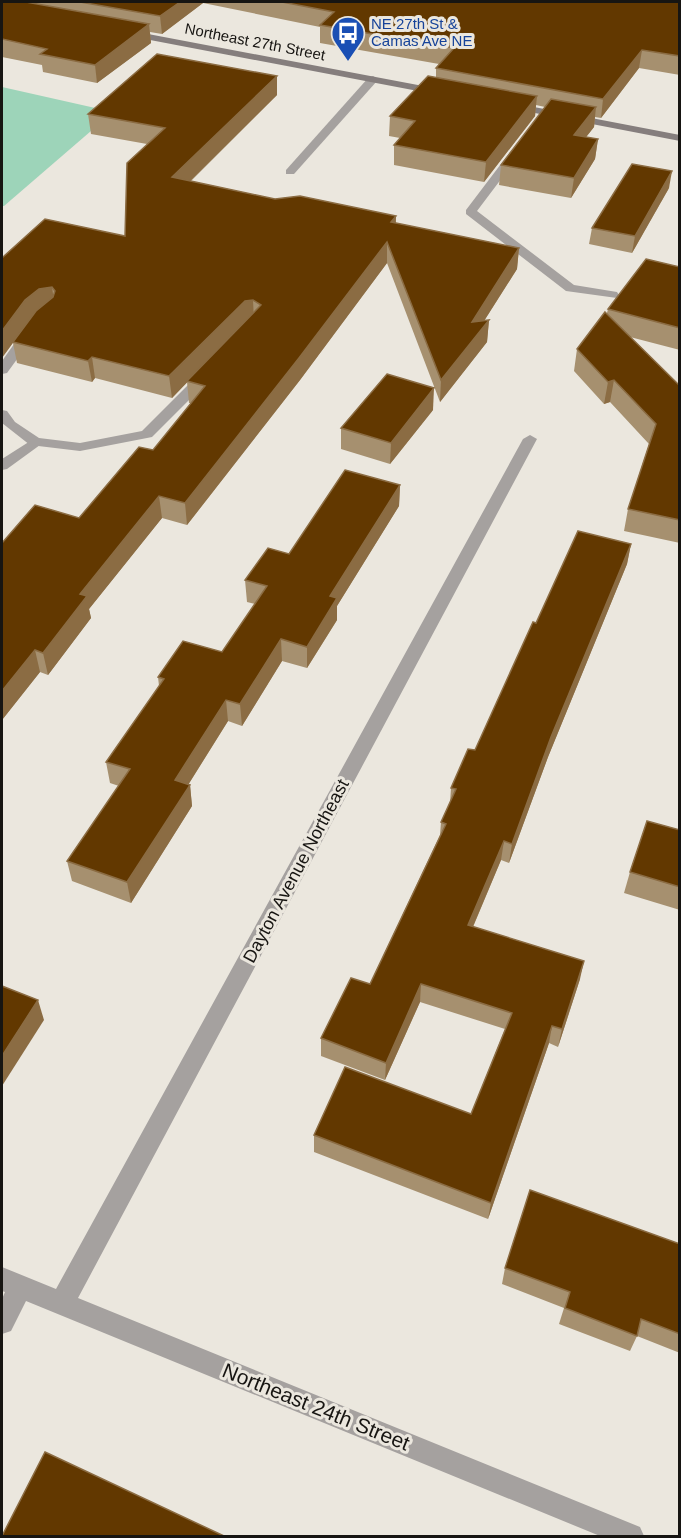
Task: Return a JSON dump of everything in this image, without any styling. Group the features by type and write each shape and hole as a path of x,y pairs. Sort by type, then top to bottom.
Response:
{"street":[{"name":"Northeast 27th Street","path":"111,30 454,94"},
{"path":"290,172 373,80"},
{"path":"500,103 680,138"},
{"path":"536,126 546,112"},
{"path":"523,143 470,212 570,288 613,296"},
{"path":"2,370 33,328 42,320"},
{"path":"2,414 10,425 35,442 80,447 147,434 215,364"},
{"name":"Dayton Avenue Northeast","path":"62,1303 530,440"},
{"path":"2,466 35,442"},
{"path":"2,1323 11,1283"},
{"name":"Northeast 24th Street","path":"11,1283 631,1536"}],"green space":[{"path":"2,87 113,112 4,206 2,206"}],"building":[{"path":"2,2 26,2 149,24 95,65 40,54 47,49 2,39"},
{"path":"80,2 180,2 160,16"},
{"path":"282,2 680,2 680,56 642,50 603,99 436,68 454,48 320,25 334,12"},
{"path":"157,54 277,76 172,177 275,199 300,196 396,216 391,222 519,248 472,322 489,320 441,380 387,242 185,503 159,496 80,594 87,596 43,653 35,650 2,691 2,543 35,505 79,518 139,447 153,450 205,386 187,381 261,305 253,300 245,301 169,376 92,357 88,361 13,342 36,311 53,297 55,291 52,287 39,289 25,300 2,331 2,256 45,219 125,236 127,163 165,128 88,114"},
{"path":"428,76 537,96 486,162 394,145 415,121 390,116"},
{"path":"551,99 596,107 574,135 598,139 574,178 501,165"},
{"path":"632,164 672,171 635,236 592,228"},
{"path":"646,259 680,267 680,328 608,309"},
{"path":"605,312 680,386 680,520 628,509 656,424 614,380 608,382 577,349"},
{"path":"387,374 434,388 391,443 341,428"},
{"path":"345,470 400,485 330,596 337,598 307,647 281,639 240,704 226,700 175,780 190,785 127,882 67,861 130,769 106,762 164,679 158,677 183,641 222,652 267,586 245,580 268,548 289,554"},
{"path":"578,531 631,544 551,737 512,844 504,841 468,925 584,961 562,1029 552,1026 491,1203 314,1135 345,1067 471,1114 512,1013 421,984 386,1063 321,1038 351,978 370,984 446,824 441,822 456,789 451,788 468,749 475,750 533,622 536,623"},
{"path":"647,821 680,830 680,887 630,872"},
{"path":"2,986 38,1000 2,1056"},
{"path":"530,1190 680,1244 680,1334 641,1319 637,1336 565,1308 570,1292 505,1268"},
{"path":"45,1452 224,1536 2,1536"}],"place":[{"name":"NE 27th St & Camas Ave NE","path":"348,62"}]}
